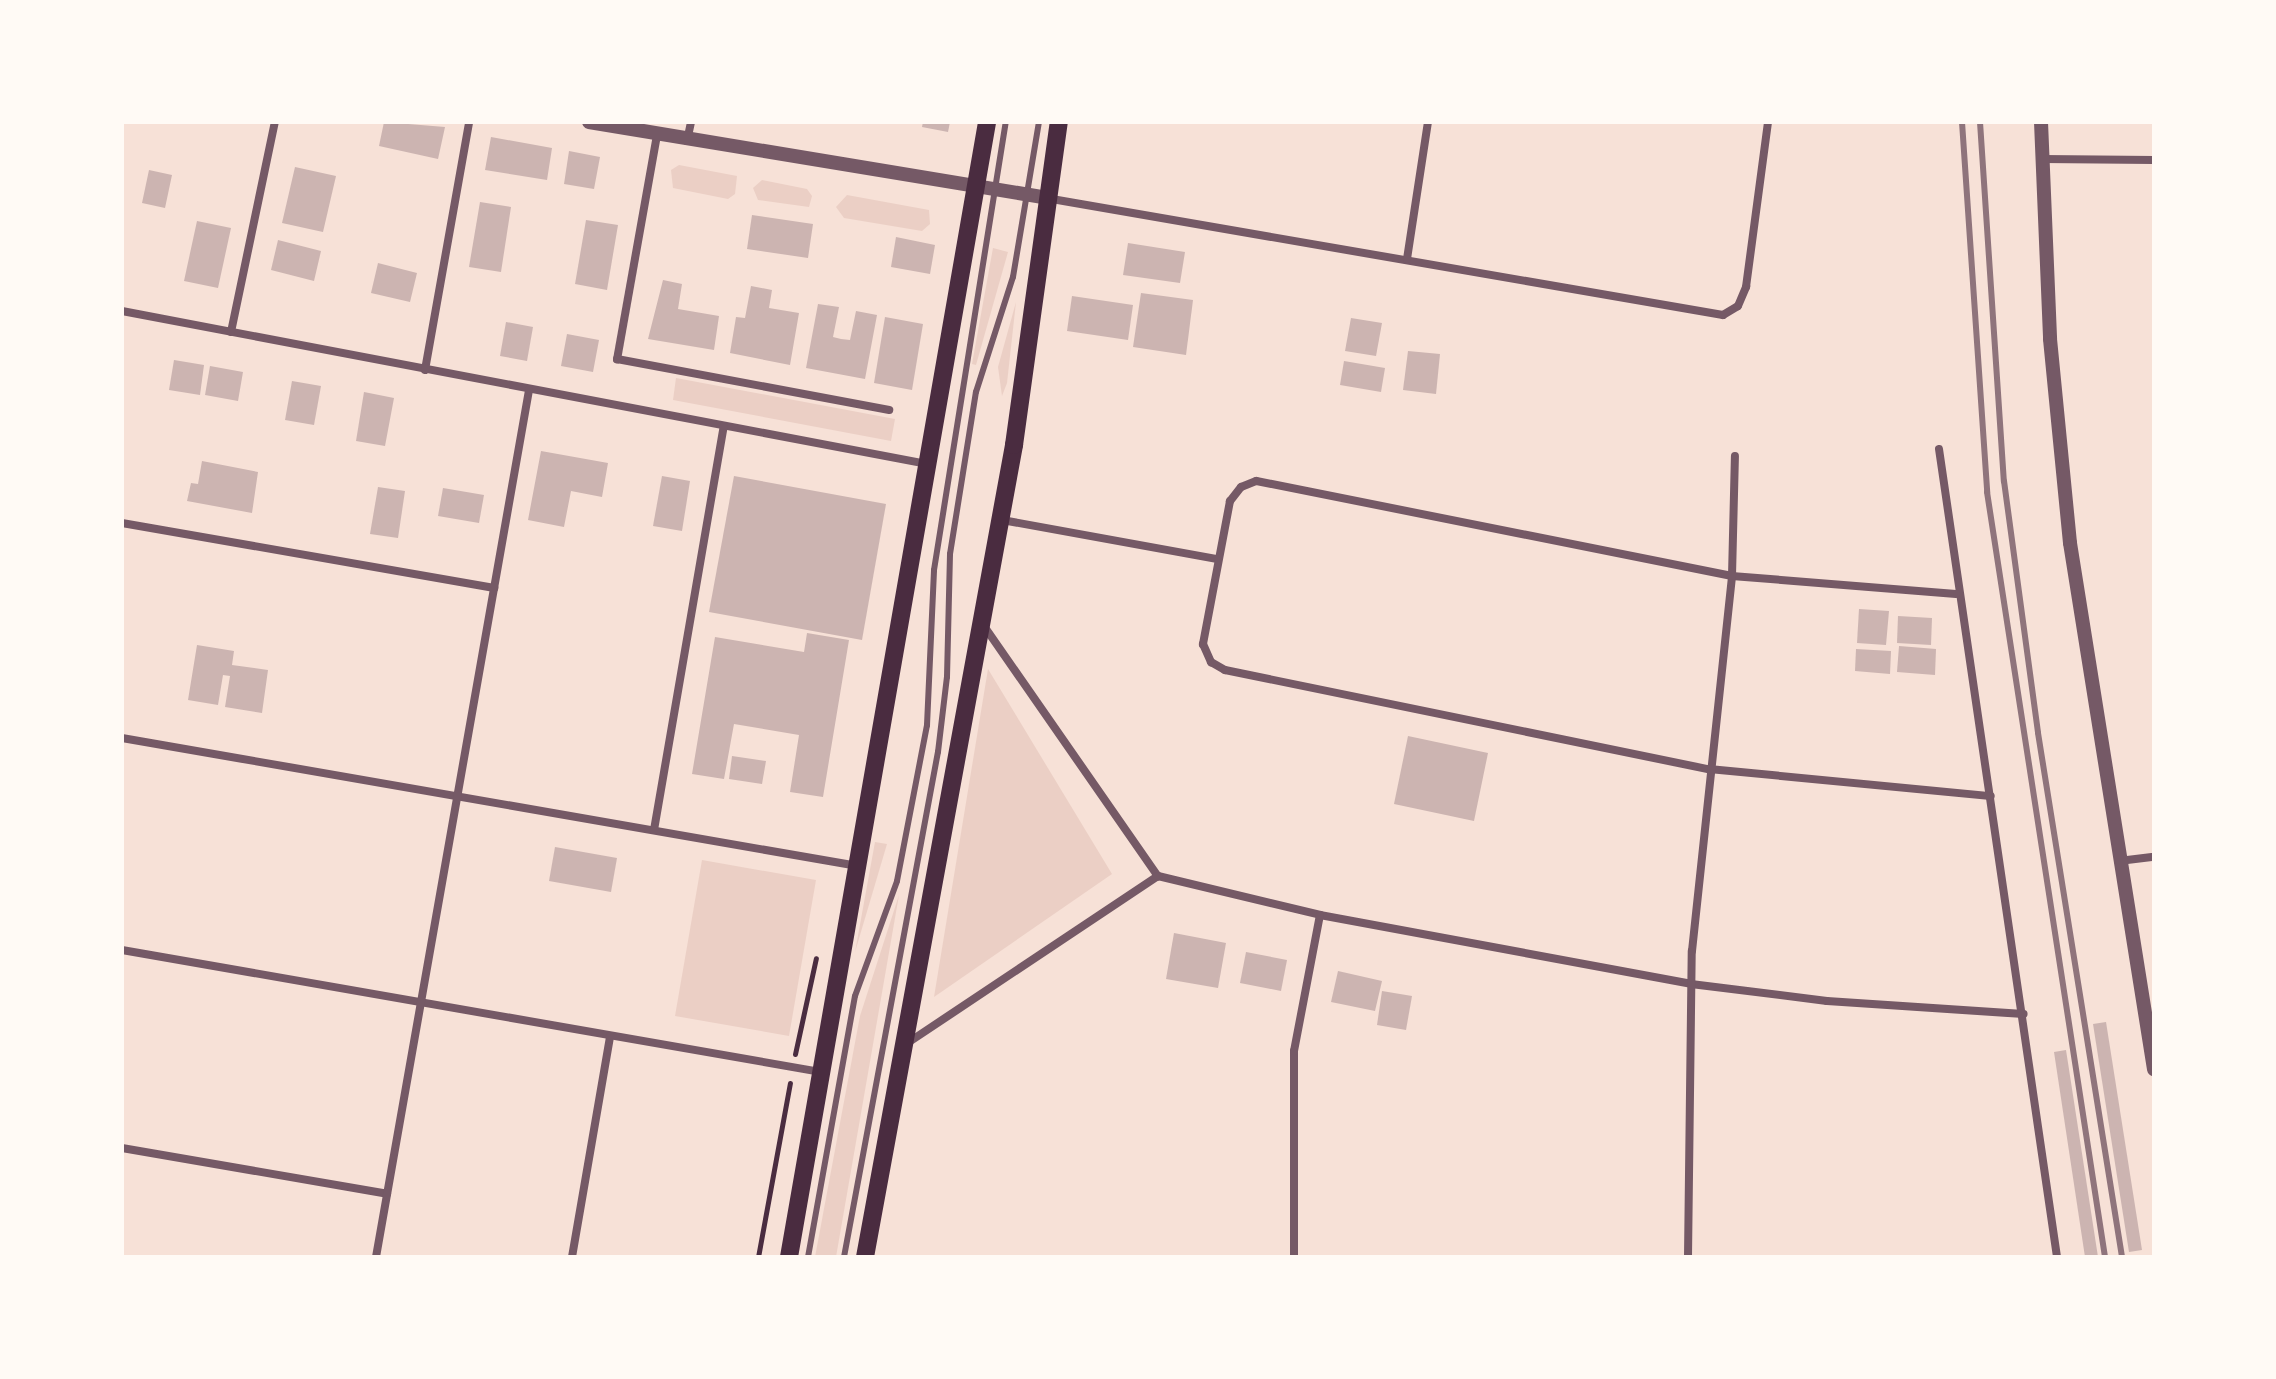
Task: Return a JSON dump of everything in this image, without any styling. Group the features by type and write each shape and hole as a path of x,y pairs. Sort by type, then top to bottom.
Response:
{"main road":[{"path":"789,1257 987,122"},
{"path":"865,1257 1000,520 1059,122"}],"street":[{"path":"231,332 275,122"},
{"path":"425,370 469,122"},
{"path":"589,122 687,141 1407,259 1714,315 1738,306 1748,274 1768,122"},
{"path":"687,141 691,122"},
{"path":"1407,259 1428,122"},
{"path":"2041,122 2057,430 2118,861 2130,902 2154,1069"},
{"path":"657,135 617,359 889,410"},
{"path":"2042,159 2154,160"},
{"path":"122,311 929,464"},
{"path":"376,1257 529,390"},
{"path":"654,830 724,426"},
{"path":"1939,449 1956,594 1991,796 2057,1257"},
{"path":"1688,1257 1691,984 1709,769 1732,576 1735,456"},
{"path":"1956,594 1732,576 1264,481 1248,483 1234,493 1217,559 1203,644 1211,662 1225,670 1709,769 1991,796"},
{"path":"1000,520 1217,559"},
{"path":"122,523 494,588"},
{"path":"980,620 1158,876 1320,915 1691,984 1827,1001 2024,1014"},
{"path":"122,738 859,866"},
{"path":"2118,861 2154,857"},
{"path":"903,1046 1158,876"},
{"path":"1294,1257 1294,1051 1320,915"},
{"path":"122,950 822,1072"},
{"path":"572,1257 610,1036"},
{"path":"122,1148 387,1194"}],"lane":[{"path":"808,1257 852,1006 897,881 927,725 934,570 1006,122"},
{"path":"844,1257 938,752 947,677 950,554 976,392 1013,277 1039,122"}],"shaded area":[{"path":"679,165 737,176 735,194 728,199 673,188 671,170"},
{"path":"762,180 807,189 812,196 809,207 758,200 753,188"},
{"path":"847,195 929,210 930,224 922,231 844,218 836,207"},
{"path":"993,248 1008,252 976,365 972,364"},
{"path":"1016,302 1007,383 1002,396 998,367"},
{"path":"676,378 895,419 891,441 673,400"},
{"path":"988,669 1112,874 934,997"},
{"path":"875,842 887,844 855,952"},
{"path":"702,860 816,880 789,1036 675,1016"},
{"path":"899,895 836,1257 815,1257 860,1016"}],"building":[{"path":"384,122 445,127 438,159 379,146"},
{"path":"923,122 950,122 948,132 922,127"},
{"path":"491,137 552,148 547,180 485,170"},
{"path":"569,151 600,157 594,189 564,184"},
{"path":"295,167 336,176 323,232 282,223"},
{"path":"149,170 172,175 165,208 142,203"},
{"path":"480,202 511,207 501,272 469,267"},
{"path":"752,215 813,224 808,258 747,249"},
{"path":"586,220 618,225 607,290 575,284"},
{"path":"197,221 231,228 218,288 184,281"},
{"path":"896,237 935,245 930,274 891,267"},
{"path":"278,240 321,251 314,281 271,270"},
{"path":"1128,243 1185,252 1180,283 1123,275"},
{"path":"378,263 417,273 410,302 371,293"},
{"path":"663,280 682,284 678,309 719,316 714,350 648,339"},
{"path":"751,286 772,290 769,308 799,313 790,365 730,353 736,317 745,318"},
{"path":"1141,293 1193,300 1186,355 1133,347"},
{"path":"1072,296 1133,305 1128,340 1067,331"},
{"path":"818,304 839,307 833,337 841,339 850,340 856,311 877,315 865,379 806,368"},
{"path":"885,317 923,324 912,390 874,383"},
{"path":"1351,318 1382,323 1376,356 1345,351"},
{"path":"506,322 533,327 527,361 500,356"},
{"path":"567,334 599,340 593,372 561,366"},
{"path":"1408,351 1440,354 1436,394 1403,390"},
{"path":"174,360 204,365 200,395 169,390"},
{"path":"1344,361 1385,368 1381,392 1340,385"},
{"path":"210,366 243,372 238,401 205,395"},
{"path":"292,381 321,386 314,425 285,420"},
{"path":"364,392 394,398 385,446 356,441"},
{"path":"541,451 608,463 602,497 571,491 564,527 528,520"},
{"path":"202,461 258,472 252,513 187,501 191,483 198,484"},
{"path":"662,476 690,481 682,531 653,526"},
{"path":"734,476 886,504 862,640 709,612"},
{"path":"378,487 405,491 398,538 370,534"},
{"path":"443,488 484,495 479,523 438,516"},
{"path":"1859,609 1889,611 1886,645 1857,643"},
{"path":"1898,616 1932,618 1931,645 1897,643"},
{"path":"807,633 849,640 823,797 790,792 799,735 734,724 724,779 692,774 715,637 804,652"},
{"path":"197,645 234,651 232,665 268,670 262,713 225,707 230,676 223,675 218,705 188,700"},
{"path":"1899,646 1936,649 1935,675 1897,672"},
{"path":"1856,649 1891,651 1890,674 1855,671"},
{"path":"1408,736 1488,753 1474,821 1394,804"},
{"path":"732,756 766,761 762,784 729,779"},
{"path":"555,847 617,858 611,892 549,881"},
{"path":"1174,933 1226,943 1218,988 1166,979"},
{"path":"1246,952 1287,960 1281,991 1240,983"},
{"path":"1338,971 1382,981 1375,1011 1331,1002"},
{"path":"1382,991 1412,996 1406,1030 1377,1025"},
{"path":"2106,1022 2142,1250 2129,1252 2093,1024"},
{"path":"2066,1050 2098,1257 2085,1257 2054,1052"}],"railway":[{"path":"1962,122 1987,492 2105,1257"},
{"path":"1980,122 2004,481 2038,733 2122,1257"}]}
